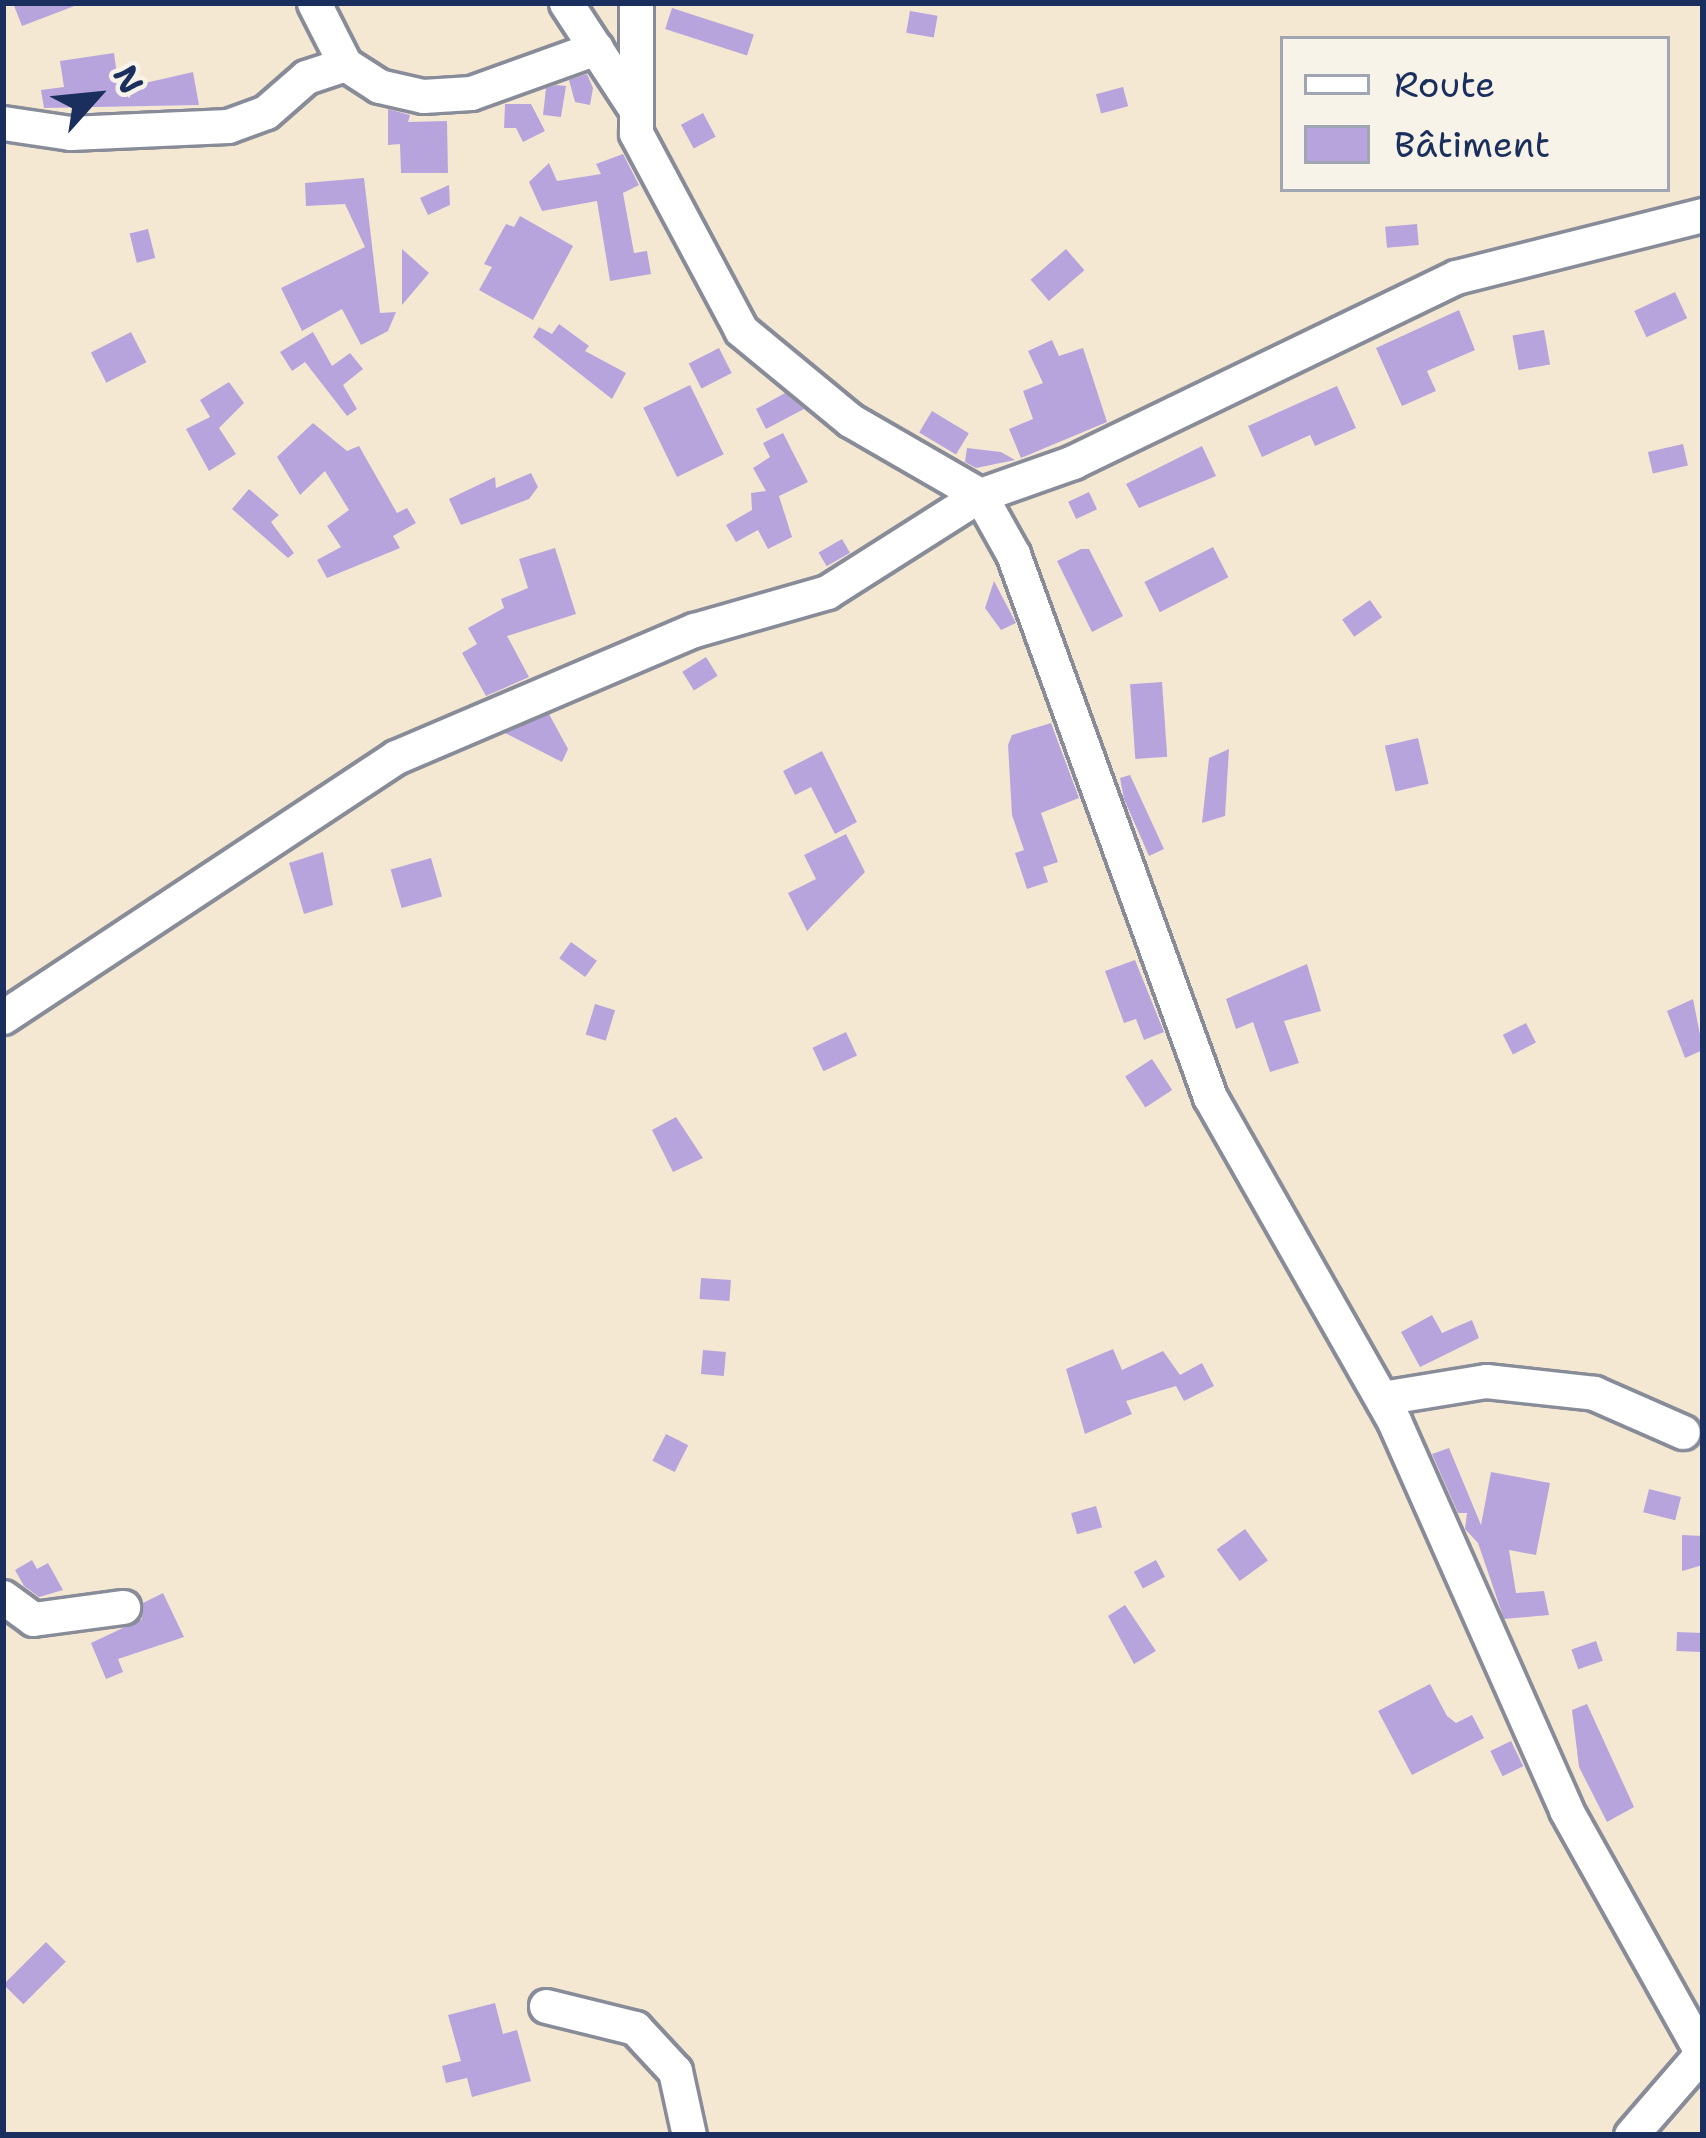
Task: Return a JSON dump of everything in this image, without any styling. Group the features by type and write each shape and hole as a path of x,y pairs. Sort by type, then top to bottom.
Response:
{"street":[{"path":"314,3 345,64 379,86 471,94 596,48"},
{"path":"566,3 635,108"},
{"path":"636,3 635,133 741,330 850,421 980,495 1013,554 1210,1096 1382,1398 1565,1810 1703,2054 1631,2135"},
{"path":"3,123 70,133 228,126 266,112 306,77 345,64"},
{"path":"3,1017 396,757 694,630 827,592 980,495 1073,462 1456,277 1703,215"},
{"path":"1382,1398 1486,1381 1594,1393 1683,1432"},
{"path":"3,1597 33,1619 123,1607"},
{"path":"546,2006 635,2028 674,2071 689,2135"}],"building":[{"path":"13,3 77,3 77,5 22,26"},
{"path":"672,8 754,35 747,55 665,29"},
{"path":"910,11 938,16 934,38 906,33"},
{"path":"114,53 119,89 193,72 199,105 44,108 41,90 64,87 60,61"},
{"path":"587,74 593,88 590,105 575,102 569,80"},
{"path":"566,86 561,117 543,115 546,88"},
{"path":"1123,87 1128,106 1101,114 1096,94"},
{"path":"505,104 531,104 545,131 523,142 516,128 504,128"},
{"path":"388,109 410,115 408,122 447,121 448,173 401,173 400,144 388,145"},
{"path":"703,113 716,137 694,149 681,125"},
{"path":"623,154 639,185 623,193 634,253 647,251 651,274 610,281 597,201 542,211 529,182 549,163 557,181 601,174 596,164"},
{"path":"364,178 380,313 396,312 388,331 361,345 342,309 302,331 281,288 365,247 345,204 306,206 305,183"},
{"path":"449,185 450,205 428,215 420,198"},
{"path":"520,216 573,246 533,320 479,290 492,267 484,264 506,224 514,227"},
{"path":"1417,224 1419,245 1387,248 1385,227"},
{"path":"148,229 155,258 137,263 130,234"},
{"path":"402,249 429,273 402,305"},
{"path":"1066,249 1084,270 1049,301 1031,280"},
{"path":"1675,292 1687,318 1646,337 1634,311"},
{"path":"1459,310 1475,350 1427,371 1436,391 1402,406 1376,348"},
{"path":"559,324 589,346 585,351 626,373 612,399 533,337 539,327 552,334"},
{"path":"1544,330 1550,364 1519,370 1512,336"},
{"path":"131,332 146,362 106,383 91,352"},
{"path":"313,332 332,366 350,353 363,369 343,385 357,409 347,416 305,362 292,371 280,352"},
{"path":"1052,340 1059,356 1083,348 1107,422 1021,458 1009,429 1033,419 1023,391 1043,383 1028,351"},
{"path":"719,348 732,373 701,388 689,363"},
{"path":"229,382 244,403 219,428 236,454 209,471 186,429 210,417 200,400"},
{"path":"690,385 724,454 677,477 643,408"},
{"path":"1337,386 1356,428 1315,446 1310,435 1262,457 1248,426"},
{"path":"785,393 804,409 766,429 756,409"},
{"path":"932,411 969,433 956,455 919,432"},
{"path":"313,423 347,451 359,446 397,513 407,508 416,523 393,536 400,548 327,578 317,560 341,547 327,526 349,510 325,471 300,495 277,457"},
{"path":"783,433 808,482 779,496 792,537 768,549 758,530 736,542 726,525 752,510 751,493 766,491 753,468 770,457 763,443"},
{"path":"1683,444 1688,465 1653,474 1648,452"},
{"path":"1202,446 1216,476 1139,508 1126,484"},
{"path":"967,448 1001,452 1015,460 976,468 965,462"},
{"path":"531,473 538,487 529,499 461,525 449,499 495,477 496,488"},
{"path":"249,489 279,515 271,522 294,553 288,558 232,509"},
{"path":"1089,492 1097,509 1076,519 1068,502"},
{"path":"842,539 850,553 827,566 819,552"},
{"path":"1213,547 1228,577 1160,612 1144,582"},
{"path":"555,548 576,614 507,636 529,677 486,696 462,653 477,644 468,628 504,608 501,599 528,588 519,559"},
{"path":"1089,549 1123,616 1092,632 1057,561"},
{"path":"994,581 1016,623 1001,630 985,608"},
{"path":"1370,600 1382,617 1354,637 1342,620"},
{"path":"706,657 718,676 694,690 682,672"},
{"path":"1162,682 1167,757 1135,759 1130,684"},
{"path":"549,714 568,749 562,762 505,733"},
{"path":"1051,723 1079,798 1041,813 1058,862 1043,867 1048,882 1027,889 1015,853 1024,850 1012,815 1008,745 1012,735"},
{"path":"1418,738 1429,784 1395,791 1385,746"},
{"path":"1229,749 1225,816 1202,823 1209,758"},
{"path":"822,751 857,822 835,834 811,787 795,795 783,771"},
{"path":"1130,775 1164,849 1149,856 1124,799 1120,778"},
{"path":"846,834 865,872 807,931 788,893 816,879 804,855"},
{"path":"323,852 333,905 304,914 289,863"},
{"path":"431,858 442,896 402,908 391,870"},
{"path":"571,942 597,961 585,977 559,958"},
{"path":"1135,960 1164,1032 1144,1040 1136,1019 1124,1023 1105,971"},
{"path":"1307,964 1321,1011 1284,1021 1299,1063 1270,1072 1253,1022 1236,1029 1226,999"},
{"path":"1693,999 1703,1050 1685,1058 1667,1011"},
{"path":"595,1004 615,1010 606,1041 586,1035"},
{"path":"1526,1023 1536,1043 1513,1054 1503,1035"},
{"path":"846,1032 857,1056 823,1071 812,1048"},
{"path":"1152,1059 1172,1090 1145,1107 1125,1076"},
{"path":"676,1117 703,1158 673,1172 652,1130"},
{"path":"701,1278 731,1280 729,1301 700,1299"},
{"path":"1432,1315 1442,1333 1472,1320 1479,1338 1420,1367 1401,1332"},
{"path":"1113,1349 1122,1370 1163,1351 1180,1375 1202,1363 1214,1386 1184,1401 1176,1386 1126,1401 1132,1414 1085,1434 1066,1369"},
{"path":"703,1350 726,1352 724,1376 701,1374"},
{"path":"666,1434 688,1445 675,1472 652,1461"},
{"path":"1449,1448 1481,1525 1491,1472 1550,1483 1536,1555 1509,1550 1516,1593 1544,1591 1549,1615 1504,1619 1478,1543 1465,1529 1467,1513 1458,1513 1432,1454"},
{"path":"1649,1489 1681,1497 1675,1520 1643,1512"},
{"path":"1096,1506 1102,1527 1077,1534 1071,1513"},
{"path":"1245,1529 1268,1561 1240,1581 1217,1550"},
{"path":"1682,1535 1703,1536 1703,1565 1682,1571"},
{"path":"32,1560 37,1569 48,1563 63,1590 39,1597 24,1586 15,1570"},
{"path":"1156,1560 1165,1577 1143,1589 1134,1572"},
{"path":"163,1593 184,1637 118,1659 123,1672 106,1679 91,1643 142,1619 143,1603"},
{"path":"1125,1605 1156,1651 1134,1664 1108,1616"},
{"path":"1677,1632 1703,1633 1702,1652 1676,1651"},
{"path":"1596,1641 1603,1661 1578,1669 1571,1649"},
{"path":"1430,1684 1447,1716 1456,1723 1472,1715 1484,1738 1412,1775 1378,1711"},
{"path":"1587,1704 1634,1807 1607,1822 1579,1767 1572,1710"},
{"path":"1511,1741 1523,1766 1503,1776 1490,1751"},
{"path":"46,1942 66,1962 23,2004 4,1984"},
{"path":"495,2003 503,2034 517,2030 531,2081 472,2097 467,2078 446,2083 442,2066 461,2061 448,2015"}]}
